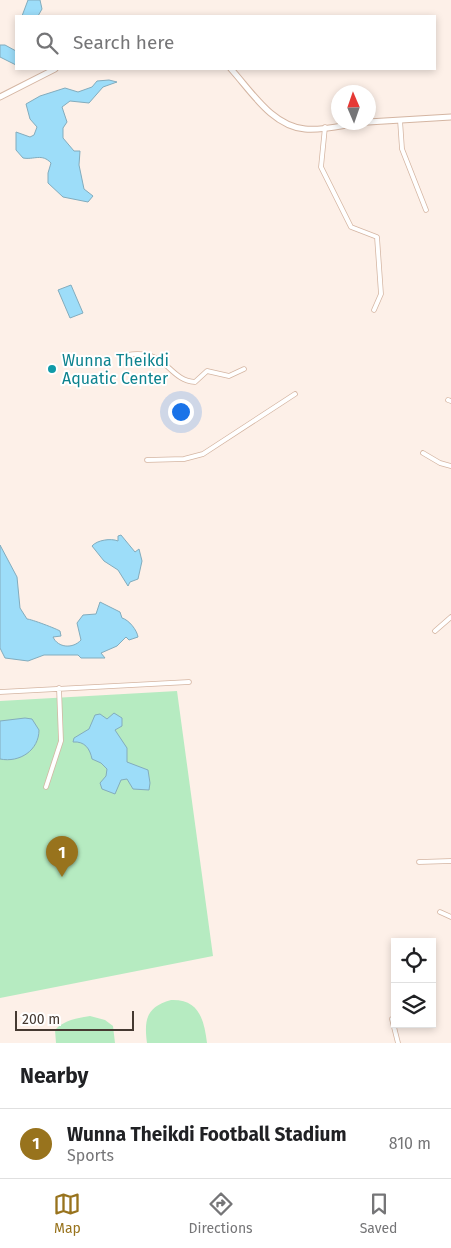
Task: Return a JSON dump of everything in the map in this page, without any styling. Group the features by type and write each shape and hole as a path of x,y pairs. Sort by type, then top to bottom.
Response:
{"street":[{"path":"0,97 53,70"},
{"path":"232,70 274,116 286,124 305,129 331,126"},
{"path":"376,122 451,117"},
{"path":"400,120 402,149 426,210"},
{"path":"325,127 321,167 351,227 377,237 381,294 374,310"},
{"path":"127,355 154,356 172,369 178,376 195,382 207,372 229,376 244,369"},
{"path":"146,460 184,459 204,454 295,394"},
{"path":"423,453 440,463 451,466"},
{"path":"435,631 451,617"},
{"path":"0,692 189,682"},
{"path":"46,787 61,742 59,688"},
{"path":"420,862 451,861"},
{"path":"440,912 451,917"},
{"path":"394,1028 398,1043"}],"green space":[{"path":"177,691 213,956 0,998 0,701"},
{"path":"171,1000 188,1003 194,1007 202,1019 207,1043 147,1043 146,1028 148,1016 156,1006"},
{"path":"90,1016 105,1020 113,1026 115,1043 56,1043 55,1030 62,1024"}],"water":[{"path":"28,0 40,0 42,9 39,15 22,15"},
{"path":"0,45 5,45 15,50 15,64 0,57"},
{"path":"109,80 117,82 103,87 89,103 70,101 62,107 67,122 63,128 63,138 74,151 80,151 79,165 84,189 93,196 88,202 63,197 48,183 51,163 48,160 44,158 23,158 16,150 16,132 30,137 34,135 37,127 30,119 26,104 40,96 65,88 78,92 92,87 97,81"},
{"path":"71,285 83,313 70,318 58,290"},
{"path":"121,535 135,552 139,549 142,561 138,579 130,582 128,586 118,570 104,561 92,546 104,540 118,541 118,536"},
{"path":"0,545 17,577 20,608 27,619 60,631 61,636 53,637 58,643 70,646 78,643 81,640 77,623 83,615 96,614 100,602 120,612 122,618 134,628 138,637 129,640 126,637 117,646 101,653 105,658 81,658 78,655 44,655 28,661 5,658 0,648"},
{"path":"114,713 122,718 122,726 115,730 127,748 127,762 148,770 149,790 133,789 127,779 121,780 115,794 102,789 100,783 106,776 107,769 101,763 92,759 90,752 84,744 73,742 74,738 89,729 95,715 100,714 107,719"},
{"path":"32,719 39,730 36,744 27,754 21,757 7,760 0,759 0,721"}],"place":[{"name":"Wunna Theikdi Aquatic Center","path":"52,369"},
{"name":"Wunna Theikdi Football Stadium","path":"62,877"}]}
